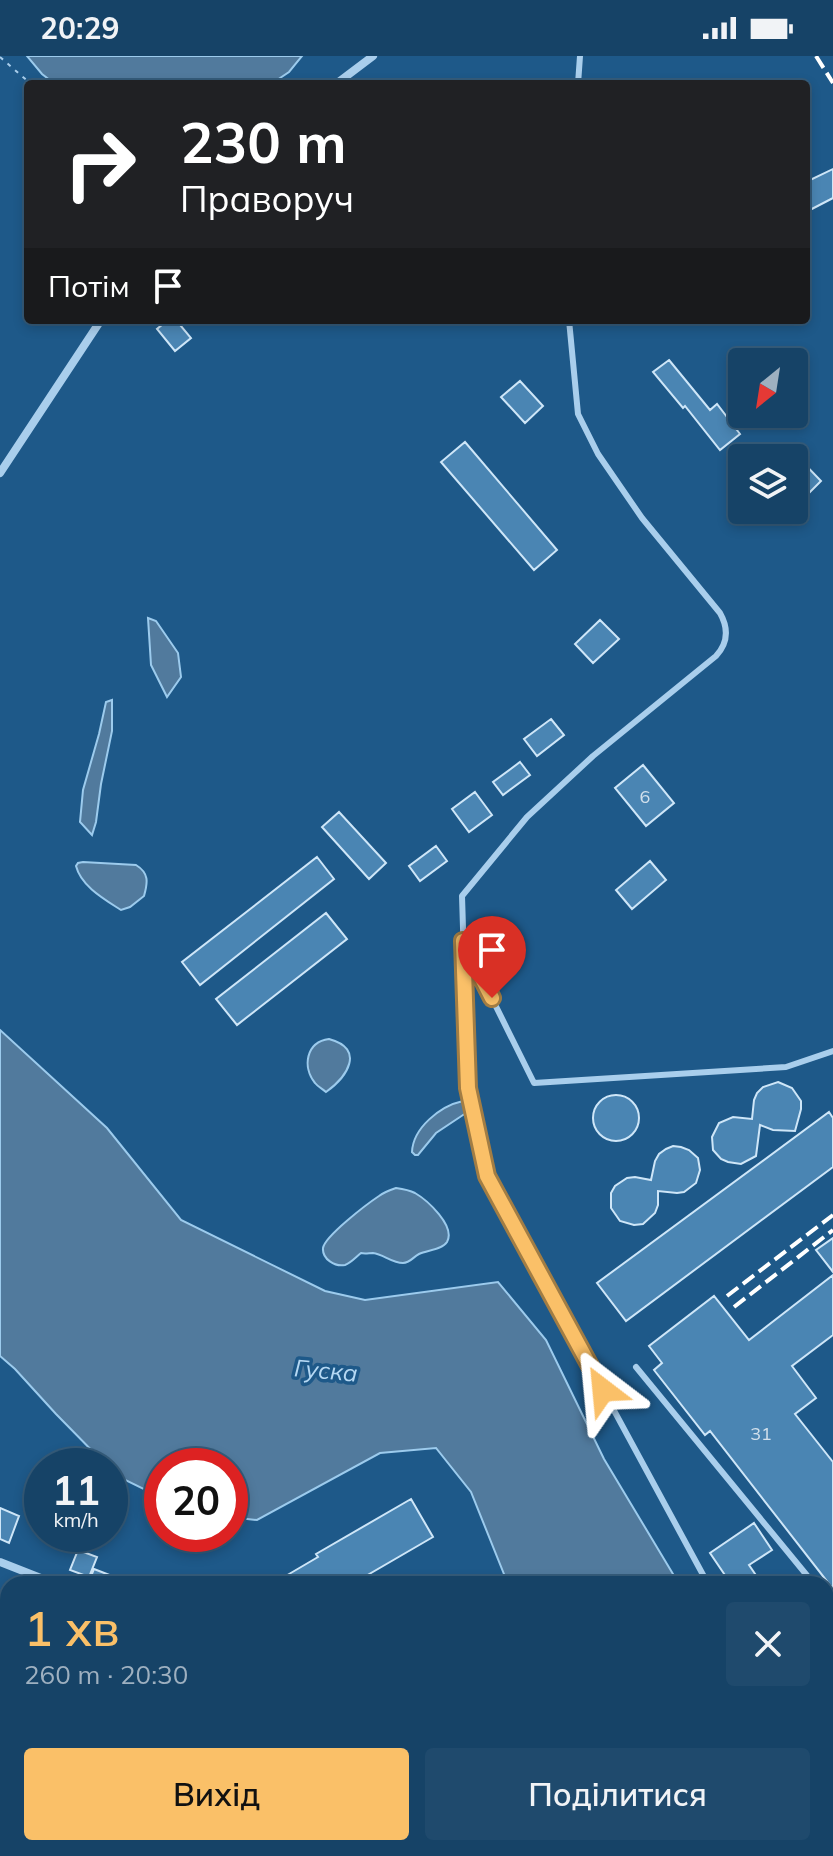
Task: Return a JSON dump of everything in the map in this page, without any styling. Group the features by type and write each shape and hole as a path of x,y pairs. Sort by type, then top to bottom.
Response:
{"street":[{"path":"341,80 373,56"},
{"path":"0,473 98,324"},
{"path":"0,1562 36,1576"}],"lane":[{"path":"578,80 580,56"},
{"path":"569,324 578,414 598,454 642,518 720,613 726,625 726,639 716,656 593,756 527,817 462,896 468,1088 487,1176 704,1576"},
{"path":"463,941 534,1083 786,1067 833,1051"},
{"path":"636,1367 807,1576"}],"path":[{"path":"0,57 26,80"}],"water":[{"path":"27,56 302,56 289,72 277,80 50,80"},
{"path":"148,618 156,621 178,653 181,677 167,697 151,665"},
{"path":"112,700 112,731 92,835 80,822 83,790 106,702"},
{"path":"83,862 136,865 146,878 144,896 121,910 83,880 76,866"},
{"name":"Гуска","path":"0,1030 107,1128 181,1220 325,1291 365,1300 498,1282 546,1340 604,1459 674,1576 505,1576 471,1492 436,1448 380,1453 257,1520 248,1519 248,1448 144,1448 144,1489 128,1481 128,1448 89,1448 0,1356"},
{"path":"329,1039 347,1049 350,1056 341,1079 326,1092 311,1077 308,1056 315,1045"},
{"path":"463,1101 468,1102 469,1111 436,1133 415,1155 412,1152 417,1135 429,1119"},
{"path":"396,1188 415,1193 439,1214 449,1236 445,1245 419,1254 405,1263 373,1253 361,1253 345,1265 337,1265 327,1259 323,1248 331,1236 373,1200"}],"building":[{"path":"833,169 833,198 810,210 810,180"},
{"path":"163,324 179,324 191,338 175,351 157,329"},
{"path":"669,360 710,410 717,404 728,418 728,428 735,428 740,434 720,450 653,372"},
{"path":"520,381 543,406 525,423 501,397"},
{"path":"465,442 557,550 534,570 441,462"},
{"path":"808,468 821,481 808,494"},
{"path":"600,620 619,639 593,663 575,644"},
{"path":"551,719 564,735 537,756 524,739"},
{"path":"520,762 530,775 503,795 493,782"},
{"path":"643,765 674,803 646,826 615,788"},
{"path":"475,792 492,815 469,832 452,809"},
{"path":"339,812 386,863 369,879 322,827"},
{"path":"436,846 447,861 420,881 409,866"},
{"path":"317,857 334,879 200,985 182,962"},
{"path":"650,861 666,880 632,909 616,890"},
{"path":"326,913 347,939 237,1025 216,999"},
{"path":"778,1082 792,1088 801,1101 795,1131 773,1130 760,1125 756,1156 741,1164 721,1159 713,1150 712,1137 719,1123 733,1117 752,1119 757,1093 763,1087"},
{"path":"616,1095 633,1101 639,1118 633,1135 616,1141 599,1135 593,1118 599,1101"},
{"path":"829,1112 833,1118 833,1167 626,1321 597,1283"},
{"path":"673,1146 689,1150 698,1158 700,1170 696,1183 684,1192 658,1191 655,1213 643,1224 620,1221 611,1208 611,1193 615,1186 627,1178 651,1180 659,1154"},
{"path":"833,1238 833,1272 816,1250"},
{"path":"833,1275 833,1335 792,1366 816,1398 795,1414 833,1462 833,1576 823,1576 710,1431 705,1435 654,1370 662,1363 649,1346 714,1296 749,1340"},
{"path":"411,1499 433,1537 366,1576 286,1576 318,1557 316,1554"},
{"path":"0,1508 19,1516 9,1543 0,1539"},
{"path":"754,1523 772,1550 749,1565 757,1576 726,1576 710,1553"},
{"path":"77,1552 97,1557 89,1576 70,1570"},
{"path":"94,1569 112,1576 91,1576"}],"railway":[{"path":"816,56 833,83"},
{"path":"727,1296 833,1215"},
{"path":"734,1307 833,1230"}],"route":[{"path":"492,998 463,941 468,1088 487,1176 603,1390"}]}
